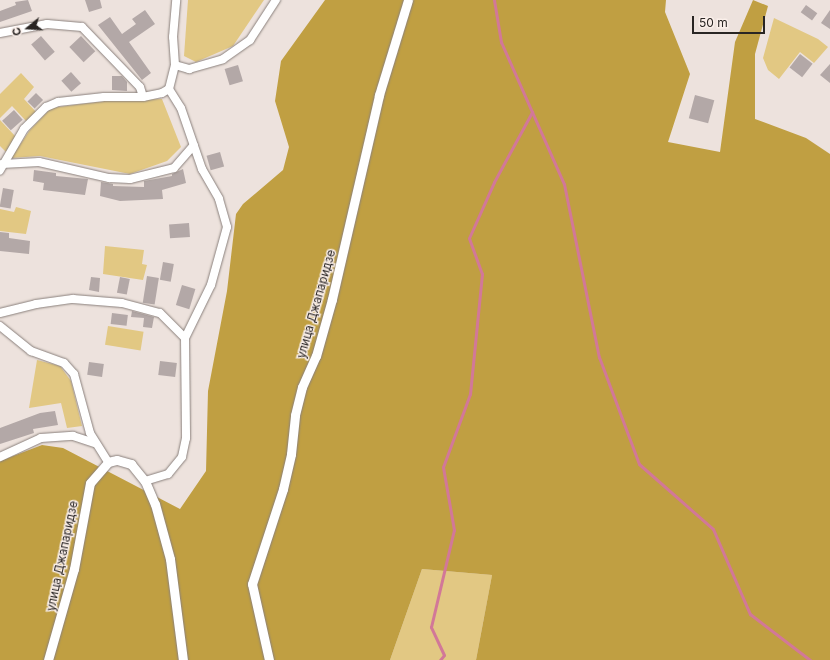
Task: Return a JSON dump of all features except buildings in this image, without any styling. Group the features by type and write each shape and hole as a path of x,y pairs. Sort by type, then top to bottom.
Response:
{"street":[{"path":"1,167 24,129 46,107 58,102 104,97 142,97 162,94 169,89 175,65 173,37 176,0"},
{"path":"175,65 189,69 223,59 250,40 276,0"},
{"name":"улица Джапаридзе","path":"269,660 252,584 283,489 291,454 295,415 302,387 316,356 330,306 379,95 408,0"},
{"path":"0,33 47,24 82,26 140,87 142,97"},
{"path":"145,481 168,474 182,457 186,438 185,338 211,285 227,228 219,198 202,169 181,108 169,89"},
{"path":"1,167 39,162 109,178 130,179 174,168 194,145"},
{"path":"0,313 36,304 73,299 122,303 160,313 185,338"},
{"path":"0,326 31,351 64,363 74,374 95,443 108,462 117,460 130,464 145,481 170,559 183,660"},
{"path":"0,457 40,438 73,436 95,443"},
{"name":"улица Джапаридзе","path":"48,660 74,569 90,483 108,462"}],"shaded area":[{"path":"188,0 264,0 233,46 196,62 184,56"},
{"path":"325,0 666,0 665,12 690,74 668,142 720,152 735,42 753,0 768,6 755,54 755,119 806,138 830,154 830,660 476,660 492,575 422,569 390,660 0,660 0,461 42,445 63,448 180,509 206,471 208,391 227,291 236,214 243,204 283,170 289,147 275,101 281,61"},
{"path":"774,18 818,39 828,47 814,63 800,52 779,79 768,70 763,58"},
{"path":"21,73 34,87 24,99 37,113 27,122 12,106 0,118 0,94"},
{"path":"162,99 181,147 167,161 130,174 40,156 11,158 30,130 51,108 104,101"},
{"path":"0,120 16,137 6,152 0,146"},
{"path":"16,207 31,211 26,234 0,231 0,209 14,212"},
{"path":"105,246 144,250 142,264 147,265 143,280 103,274"},
{"path":"108,326 144,332 141,350 105,345"},
{"path":"37,360 60,366 71,381 82,426 67,428 61,403 29,408"},
{"path":"422,569 492,575 476,660 390,660"}],"waterway":[{"path":"494,0 501,42 564,184 599,357 639,464 713,529 750,614 810,660"},
{"path":"440,660 444,655 431,627 454,530 443,467 470,394 482,274 469,238 494,182 532,112"}]}
